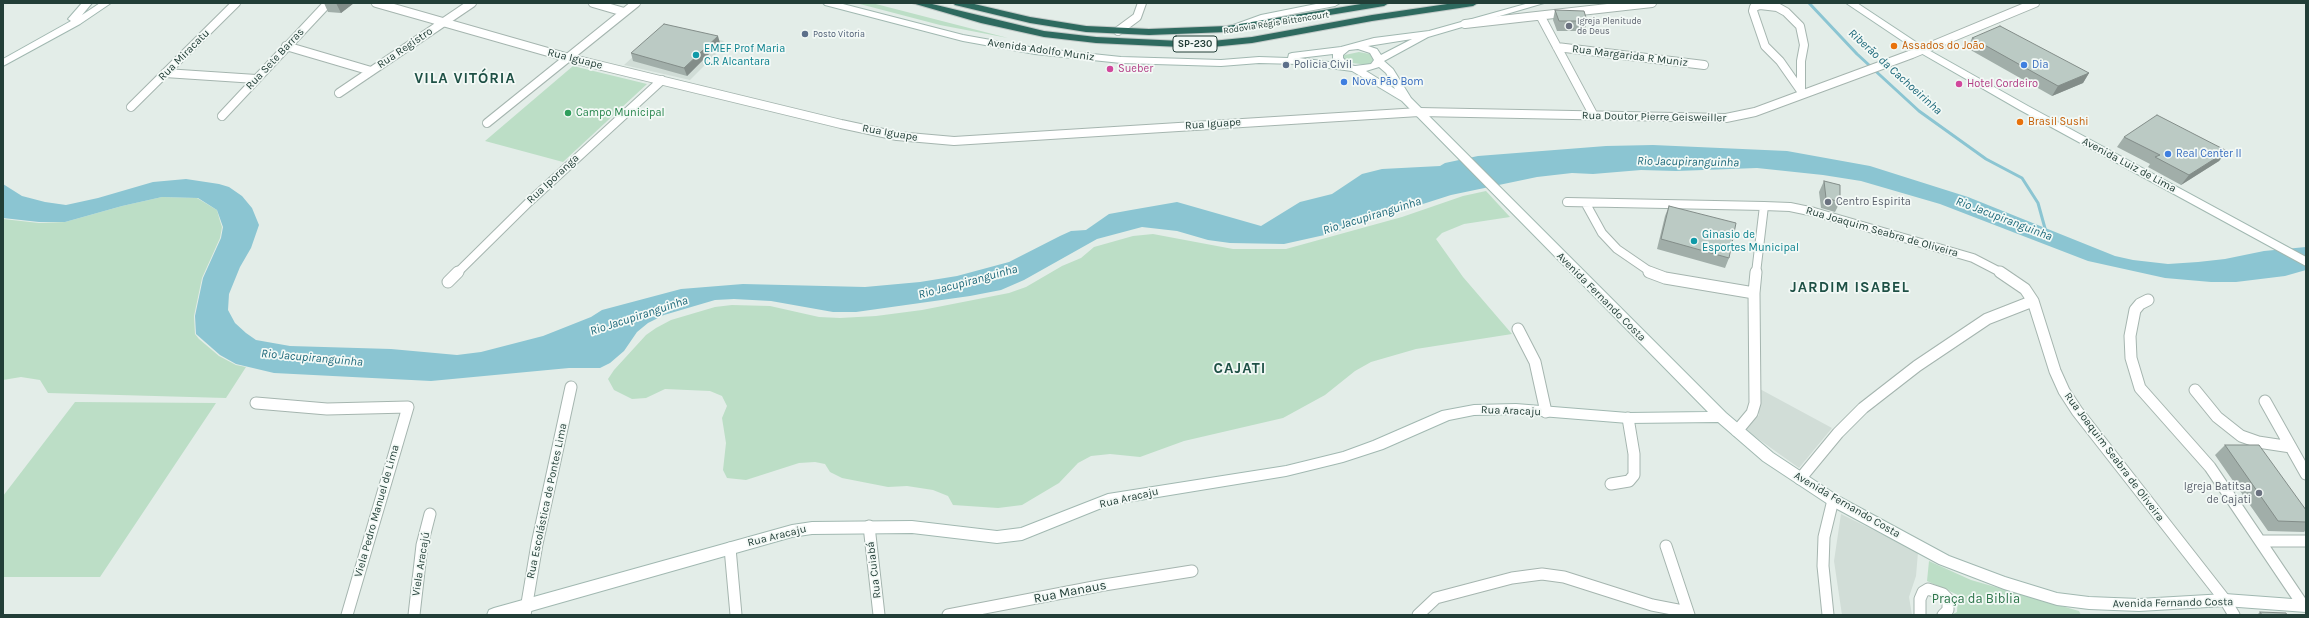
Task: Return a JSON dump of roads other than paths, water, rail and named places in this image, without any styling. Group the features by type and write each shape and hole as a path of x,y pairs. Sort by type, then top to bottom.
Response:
{"highway":[{"name":"Rodovia Régis Bittencourt","path":"917,3 984,21 1044,34 1096,40 1202,44 1252,40 1372,18 1473,3"},
{"name":"Rodovia Régis Bittencourt","path":"958,3 1030,20 1118,31 1149,32 1227,28 1384,3"}],"street":[{"path":"59,32 87,3"},
{"path":"3,63 59,32 106,3"},
{"name":"Rua Miracatu","path":"131,107 236,3"},
{"name":"Rua Sete Barras","path":"222,116 286,46 328,3"},
{"name":"Rua Iguape","path":"376,3 569,58 897,136 954,141 1419,112"},
{"name":"Rua Registro","path":"340,93 472,3"},
{"path":"593,3 624,12"},
{"path":"487,123 636,3"},
{"name":"Avenida Adolfo Muniz","path":"828,3 963,38 1035,51 1107,59 1168,62 1221,63 1260,60"},
{"path":"1118,31 1137,17 1141,10 1142,3"},
{"path":"1227,28 1264,17 1335,3"},
{"path":"1260,60 1341,50 1374,41 1430,34 1539,3"},
{"path":"1465,24 1541,17 1652,3"},
{"name":"Avenida Luiz de Lima","path":"1851,3 1922,50 2024,108 2306,262"},
{"name":"Rua Doutor Pierre Geisweiller","path":"1419,112 1726,118 1755,112 1801,92 1922,50 2035,3"},
{"path":"1760,5 1777,7 1786,12 1800,26 1804,45 1801,61 1801,92 1780,61 1765,46 1753,11 1754,7 1760,5"},
{"path":"1541,17 1594,116"},
{"path":"1341,50 1338,59 1351,68 1370,68 1379,61 1430,34"},
{"path":"286,46 371,71"},
{"name":"Avenida Fernando Costa","path":"1358,46 1374,51 1379,61 1390,71 1406,100"},
{"name":"Rua Margarida R Muniz","path":"1557,47 1704,65"},
{"name":"Avenida Fernando Costa","path":"1260,60 1300,61 1351,68 1406,100 1720,417 1768,457 1800,479 1833,500 1944,560 1972,572 2090,609 2225,600 2304,606"},
{"path":"165,73 256,79"},
{"name":"Rua Iporanga","path":"448,282 534,197 662,80"},
{"name":"Rua Joaquim Seabra de Oliveira","path":"1567,202 1586,204 1790,207 1814,212 1973,258 2010,277 2025,289 2033,301 2055,372 2064,391 2082,417 2225,600 2234,615"},
{"path":"1586,204 1602,233 1617,249 1649,272 1665,278 1754,293"},
{"path":"1737,431 1752,413 1754,402 1754,293 1764,206"},
{"path":"2148,300 2140,304 2135,310 2130,336 2130,358 2140,388 2210,467 2304,606"},
{"path":"1800,479 1838,433 1863,408 1918,366 1988,319 2033,301"},
{"path":"1518,329 1535,362 1546,412"},
{"name":"Rua Escolástica de Pontes Lima","path":"525,610 571,387"},
{"path":"2195,390 2218,417 2241,436 2258,442 2291,447"},
{"path":"2265,401 2306,474"},
{"name":"Viela Pedro Manuel de Lima","path":"256,403 334,409 408,407 347,615"},
{"name":"Rua Aracaju","path":"494,615 525,610 730,548 792,531 818,527 912,527 997,537 1035,531 1108,500 1286,471 1343,457 1378,445 1434,420 1462,412 1501,408 1628,418 1720,417"},
{"path":"1611,484 1629,481 1634,476 1634,454 1628,418"},
{"path":"1828,615 1823,566 1824,537 1833,500"},
{"name":"Viela Aracajú","path":"414,615 422,545 430,514"},
{"name":"Rua Cuiabá","path":"868,526 879,615"},
{"path":"2261,542 2306,541"},
{"path":"1418,615 1420,611 1436,598 1512,578 1542,574 1564,577 1652,606 1688,613 1666,546"},
{"path":"730,548 736,615"},
{"name":"Rua Manaus","path":"948,615 1007,610 1104,585 1192,571"},
{"path":"1920,615 1920,599 1923,592 1928,589 1943,594 1948,599 1948,610 1943,615"}],"water":[{"name":"Rio Jacupiranguinha","path":"1653,145 1787,151 1870,166 1968,197 2115,256 2133,260 2168,264 2198,262 2225,259 2264,251 2306,247 2306,270 2285,276 2236,282 2211,282 2165,278 2088,261 1940,204 1861,181 1823,175 1757,168 1676,171 1641,170 1593,174 1572,173 1537,177 1451,195 1329,234 1284,244 1230,243 1208,240 1177,231 1142,227 1097,239 1024,280 1001,290 970,296 856,312 833,312 771,301 734,299 715,300 664,315 648,323 637,332 624,351 610,363 600,368 569,368 431,381 274,373 236,364 220,355 196,334 195,316 203,278 221,238 223,227 217,210 198,198 162,197 122,206 65,222 39,222 3,218 3,184 22,196 45,202 66,205 98,198 153,182 186,179 229,187 242,196 252,208 259,225 251,248 240,267 229,294 228,310 235,323 246,333 256,340 290,346 391,349 457,355 481,352 543,336 591,317 602,310 681,289 743,284 865,287 920,282 957,276 1009,262 1071,231 1086,230 1109,214 1177,202 1261,226 1300,202 1332,194 1362,174 1382,169 1440,166 1445,163 1478,156 1606,146"}],"waterway":[{"name":"Riberão da Cachoeirinha","path":"1809,3 1857,54 1919,111 1986,159 2022,178 2038,203 2046,232"}],"place":[{"name":"Igreja Plenitude de Deus","path":"1569,26"},
{"name":"Posto Vitoria","path":"805,34"},
{"name":"Assados do João","path":"1894,46"},
{"name":"EMEF Prof Maria C.R Alcantara","path":"696,55"},
{"name":"Policia Civil","path":"1286,65"},
{"name":"Dia","path":"2024,65"},
{"name":"Sueber","path":"1110,69"},
{"name":"Nova Pão Bom","path":"1344,82"},
{"name":"Hotel Cordeiro","path":"1959,84"},
{"name":"Campo Municipal","path":"568,113"},
{"name":"Brasil Sushi","path":"2020,122"},
{"name":"Real Center II","path":"2168,154"},
{"name":"Centro Espirita","path":"1828,202"},
{"name":"Ginasio de Esportes Municipal","path":"1694,241"},
{"name":"Igreja Batitsa de Cajati","path":"2259,493"}],"district":[{"name":"VILA VITÓRIA","path":"465,79"},
{"name":"JARDIM ISABEL","path":"1850,288"},
{"name":"CAJATI","path":"1240,369"}],"park label":[{"name":"Praça da Biblia","path":"1976,599"}]}
